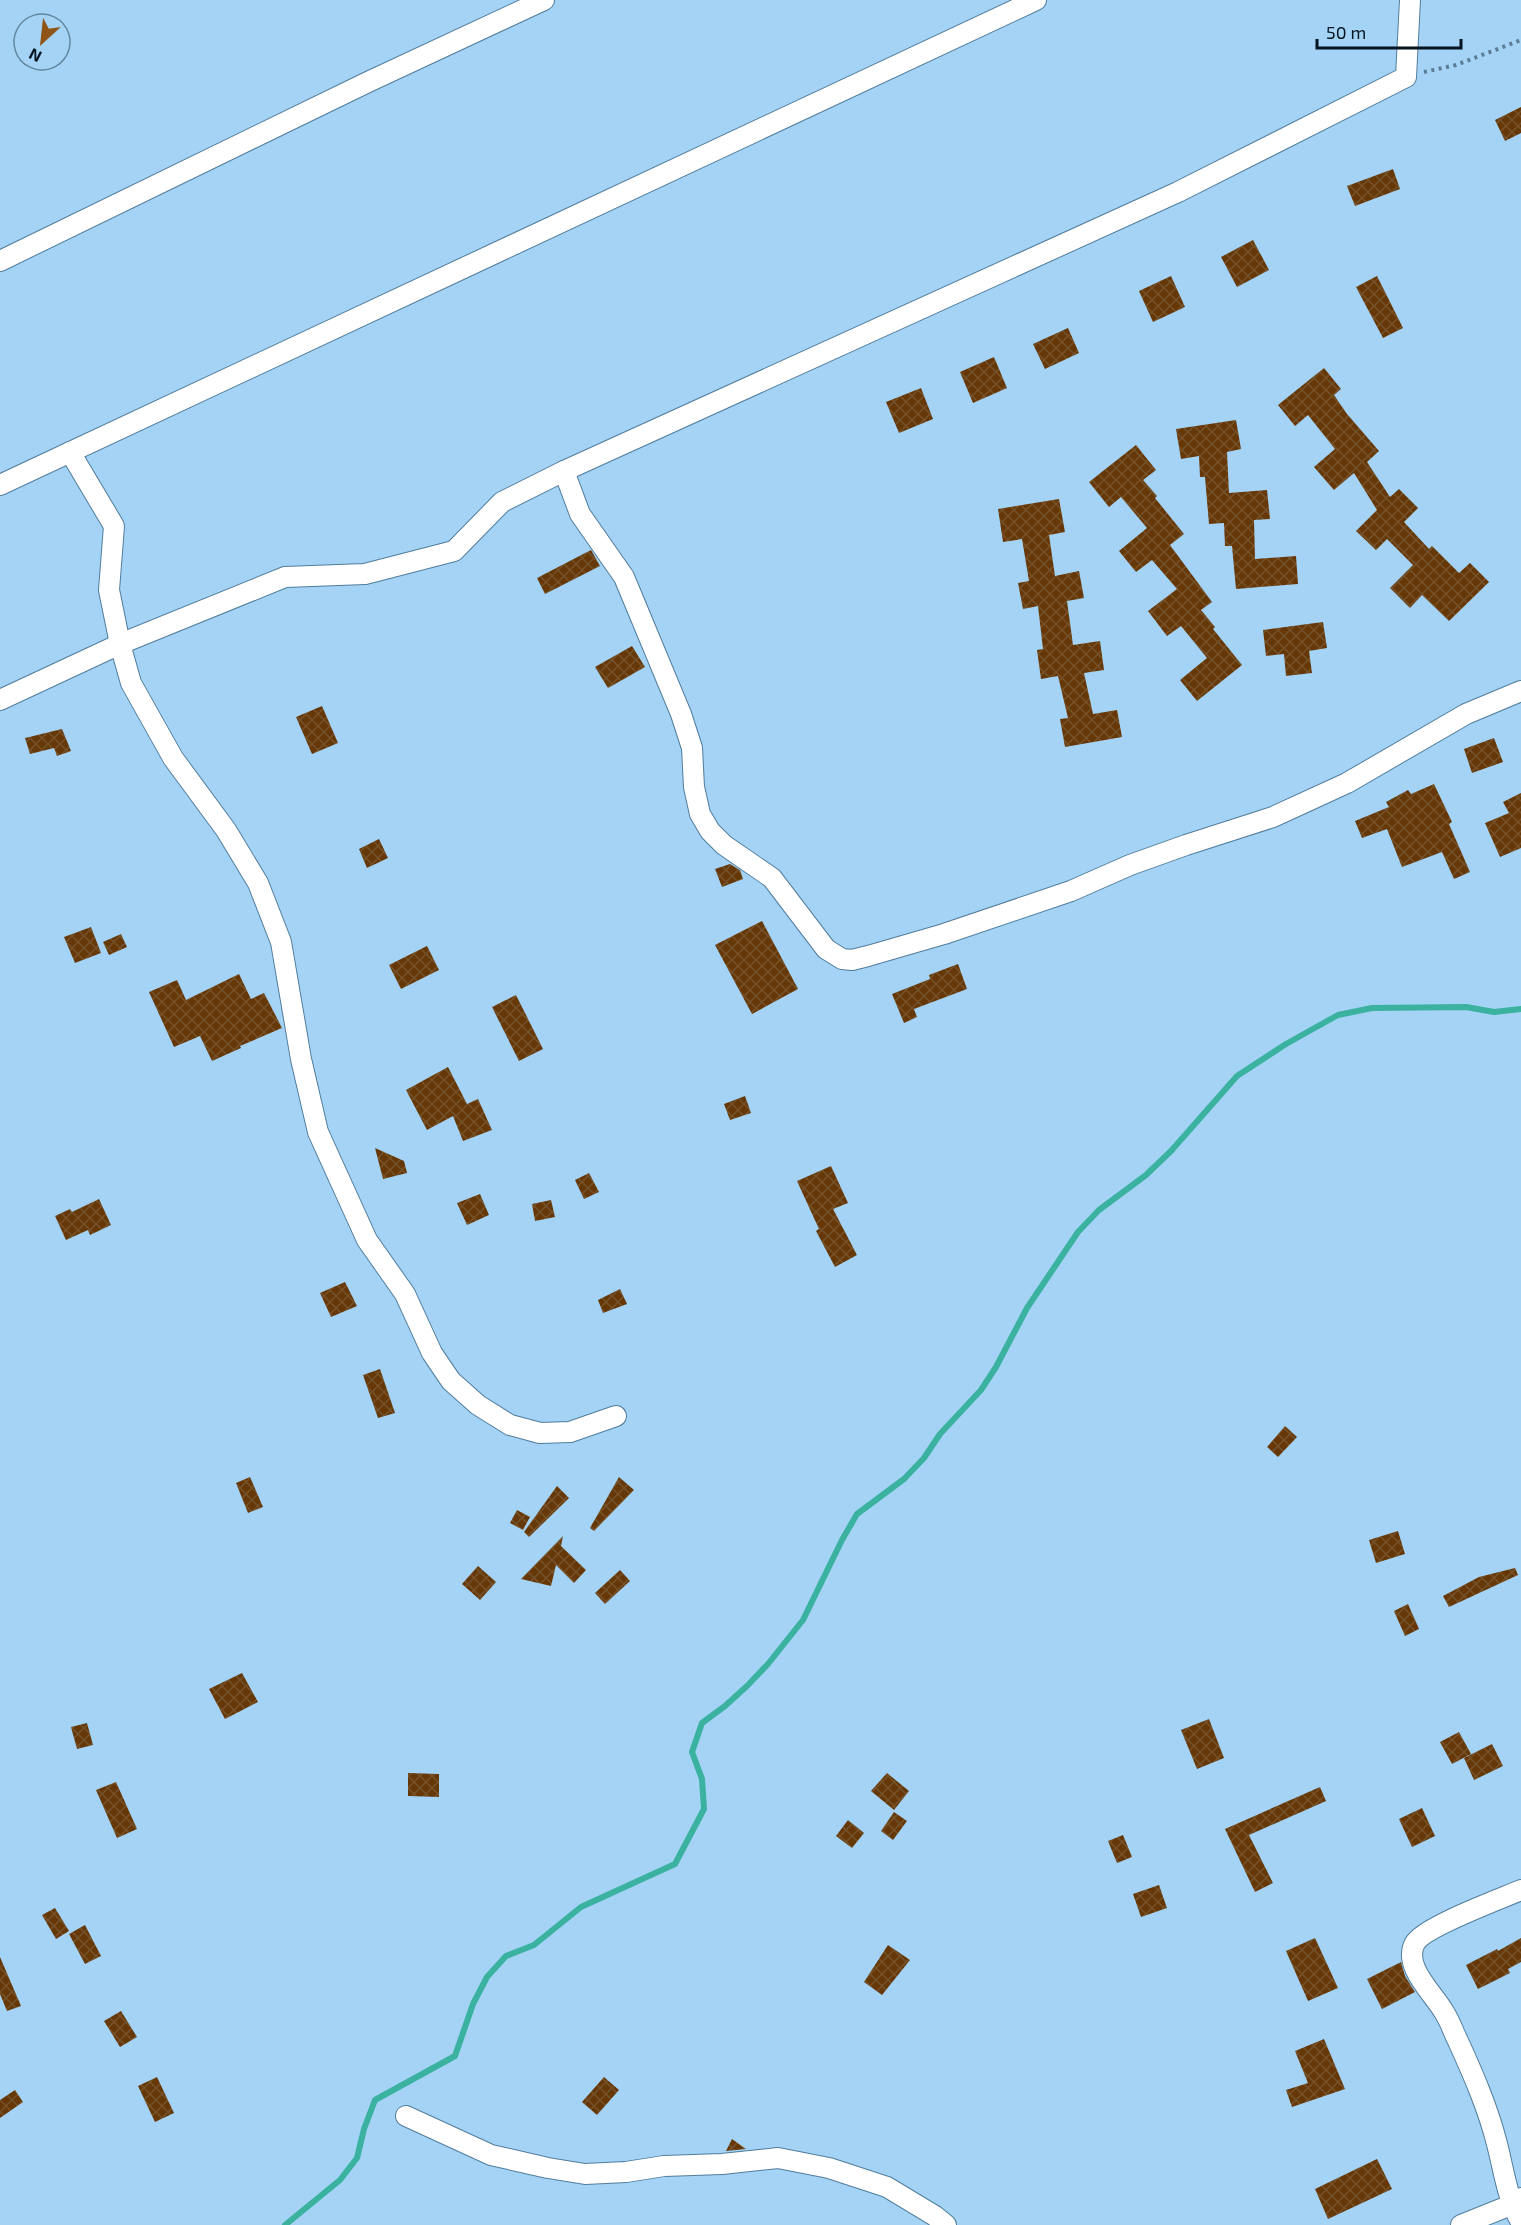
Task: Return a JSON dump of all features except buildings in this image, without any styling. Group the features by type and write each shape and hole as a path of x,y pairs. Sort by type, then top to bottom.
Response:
{"street":[{"path":"0,261 368,82 544,0"},
{"path":"0,485 1036,0"},
{"path":"0,700 120,645 285,577 365,574 454,551 502,502 564,471 1178,192 1406,77 1410,0"},
{"path":"70,452 114,526 110,590 130,683 173,758 226,830 258,883 280,942 301,1059 318,1132 367,1240 405,1294 432,1353 451,1381 477,1405 510,1425 540,1433 570,1432 616,1416"},
{"path":"564,471 580,514 624,578 681,714 692,748 694,787 700,814 710,831 724,845 772,878 826,949 842,959 852,960 944,934 1071,891 1130,865 1186,845 1273,817 1347,783 1466,714 1521,691"},
{"path":"1521,1890 1437,1927 1422,1936 1414,1944 1412,1958 1416,1971 1445,2013 1476,2081 1521,2222"},
{"path":"406,2116 491,2155 548,2169 585,2174 778,2158 819,2166 887,2187 946,2225"},
{"path":"1461,2225 1516,2201"}],"path":[{"path":"1406,77 1456,65 1521,40"}],"waterway":[{"path":"285,2225 340,2180 357,2158 364,2129 375,2100 455,2056 473,2004 487,1977 506,1956 534,1945 581,1907 675,1864 704,1809 702,1779 692,1752 702,1723 747,1686 803,1620 857,1514 904,1479 924,1458 940,1434 981,1390 996,1367 1027,1308 1078,1232 1099,1210 1146,1175 1171,1151 1237,1076 1286,1044 1338,1015 1372,1008 1466,1007 1494,1012 1521,1009"}]}
